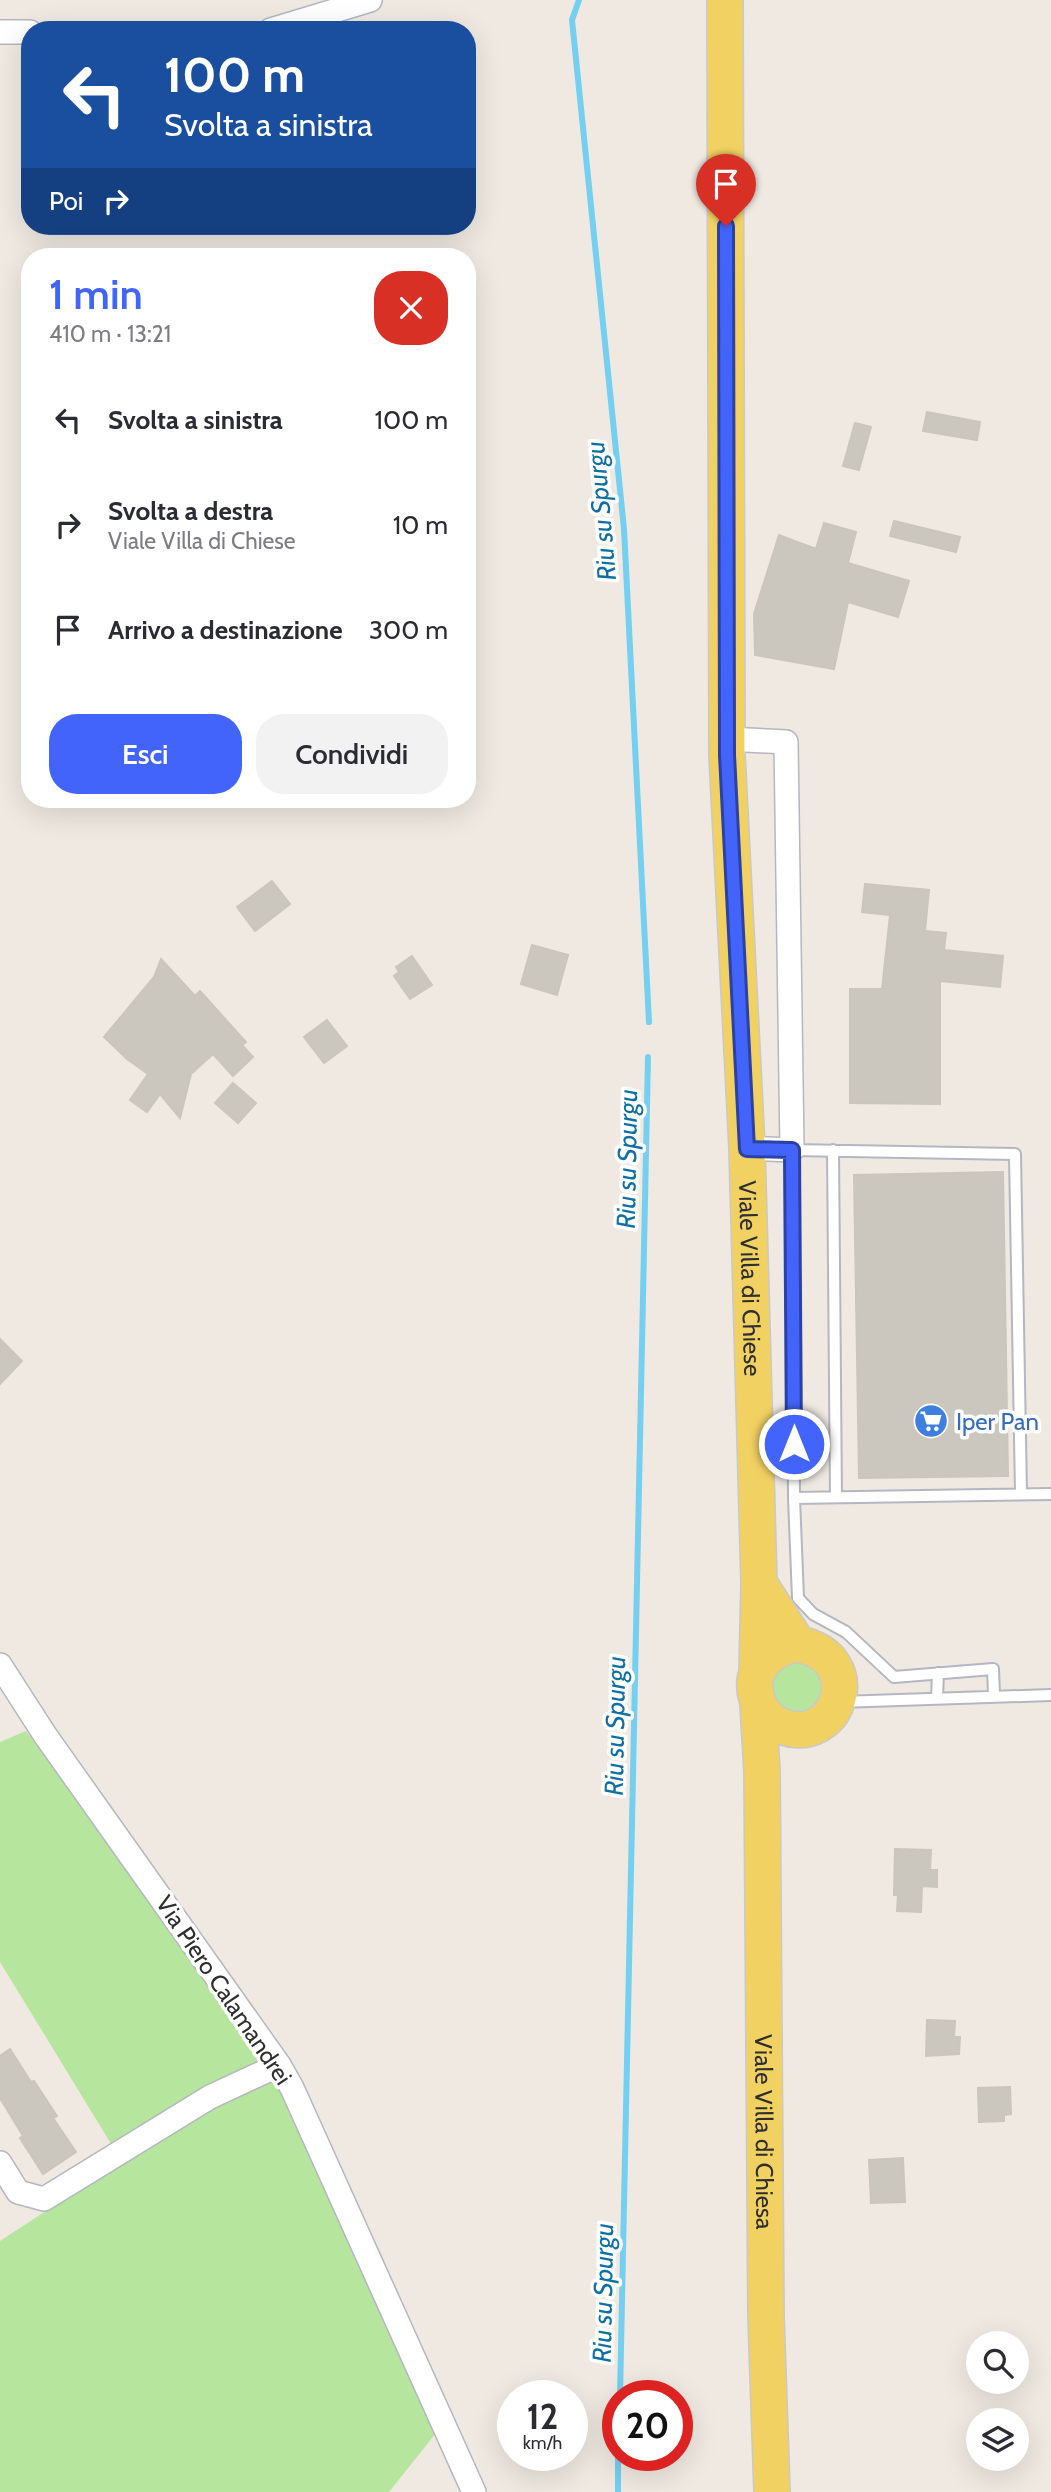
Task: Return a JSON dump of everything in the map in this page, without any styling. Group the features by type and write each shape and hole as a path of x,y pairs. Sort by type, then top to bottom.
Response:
{"main road":[{"name":"Viale Villa di Chiese","path":"724,3 727,739 747,1149 759,1583"},
{"path":"759,1583 798,1644"},
{"name":"Viale Villa di Chiesa","path":"759,1583 766,2316 772,2492"},
{"path":"798,1644 812,1646 824,1653 839,1675 840,1689 838,1702 831,1714 820,1724 792,1730 767,1717 758,1689 763,1661 773,1651 798,1644"},
{"path":"762,1771 792,1730"}],"street":[{"path":"289,21 313,9 370,0"},
{"path":"0,32 21,32"},
{"path":"727,739 786,742 792,1150 747,1149"},
{"name":"Via Piero Calamandrei","path":"0,1665 45,1735 279,2065 474,2492"},
{"path":"0,2162 18,2192 44,2199 209,2096 279,2065"}],"lane":[{"path":"994,1695 993,1669 894,1676 846,1632 813,1614 798,1598 794,1498 792,1150 1015,1154 1021,1494"},
{"path":"834,1150 836,1497"},
{"path":"794,1498 1051,1494"},
{"path":"937,1698 938,1673"},
{"path":"838,1702 1051,1695"}],"green space":[{"path":"797,1661 807,1663 815,1669 821,1677 821,1697 815,1705 807,1711 797,1713 787,1711 779,1705 773,1697 771,1687 773,1677 779,1669 787,1663"},
{"path":"26,1731 54,1765 263,2061 113,2147 0,1962 0,1742"},
{"path":"267,2080 277,2082 436,2433 389,2492 0,2492 0,2241 199,2111"}],"building":[{"path":"927,412 980,422 977,440 923,431"},
{"path":"855,423 871,427 859,470 843,466"},
{"path":"894,521 960,537 956,552 890,536"},
{"path":"824,523 856,532 848,563 909,581 898,617 848,602 834,669 755,655 754,614 779,535 816,549"},
{"path":"272,881 290,904 255,931 237,907"},
{"path":"865,884 929,890 925,931 946,933 944,950 1003,956 1000,987 940,981 940,1104 850,1103 850,989 882,989 890,915 862,912"},
{"path":"532,945 568,955 557,995 521,984"},
{"path":"412,956 432,985 410,999 394,976 399,972 396,967"},
{"path":"161,959 195,996 200,991 246,1042 242,1045 253,1057 233,1076 213,1054 191,1074 180,1118 160,1094 147,1112 130,1100 148,1074 104,1037 154,977"},
{"path":"327,1020 347,1046 324,1063 304,1037"},
{"path":"233,1083 256,1103 238,1123 215,1103"},
{"path":"1003,1172 1008,1476 859,1478 854,1175"},
{"path":"0,1339 22,1361 0,1384"},
{"path":"895,1849 931,1850 930,1870 937,1870 937,1887 922,1886 921,1912 897,1911 898,1895 894,1895"},
{"path":"927,2020 955,2021 954,2037 960,2037 959,2054 926,2056"},
{"path":"10,2049 57,2116 53,2118 76,2152 43,2174 20,2138 23,2136 0,2098 0,2056"},
{"path":"1010,2087 1011,2114 1004,2115 1004,2121 979,2122 978,2088"},
{"path":"903,2158 905,2202 871,2203 869,2160"}],"waterway":[{"name":"Riu su Spurgu","path":"579,0 572,20 624,529 649,1022"},
{"name":"Riu su Spurgu","path":"620,2380 648,1057"},
{"name":"Riu su Spurgu","path":"618,2471 618,2492"}],"place":[{"name":"Iper Pan","path":"931,1421"}],"route":[{"path":"726,226 727,755 747,1149 792,1150 794,1444"}]}
